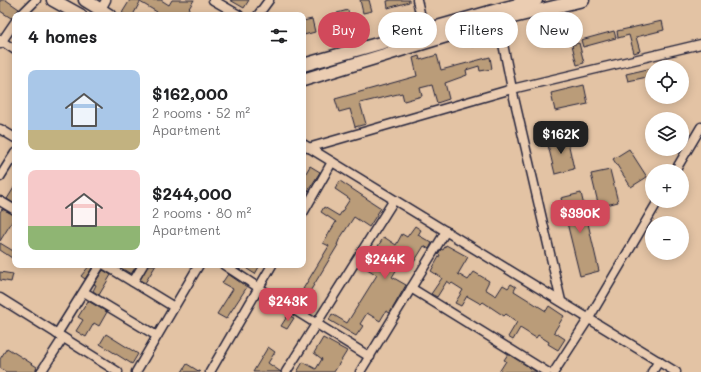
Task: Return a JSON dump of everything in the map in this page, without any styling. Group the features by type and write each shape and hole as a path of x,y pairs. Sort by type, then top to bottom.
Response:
{"main road":[{"path":"53,0 75,12"},
{"path":"84,0 104,10"},
{"path":"437,26 536,0"},
{"path":"306,79 495,10 583,0"},
{"path":"306,64 378,43"}],"street":[{"path":"24,12 36,0"},
{"path":"213,0 234,12"},
{"path":"260,12 270,0"},
{"path":"417,0 420,12"},
{"path":"495,10 561,301"},
{"path":"12,26 0,42 12,48"},
{"path":"306,146 512,89 701,44"},
{"path":"679,164 701,127"},
{"path":"0,129 12,136"},
{"path":"306,146 676,372"},
{"path":"0,177 12,158"},
{"path":"306,208 332,162"},
{"path":"306,196 311,199"},
{"path":"286,372 394,200"},
{"path":"0,201 12,208"},
{"path":"554,372 589,318 654,208"},
{"path":"360,372 446,231"},
{"path":"41,372 98,268"},
{"path":"111,268 174,307"},
{"path":"133,282 142,268"},
{"path":"136,372 197,268"},
{"path":"229,268 370,357"},
{"path":"210,372 270,268"},
{"path":"411,288 547,372"},
{"path":"84,292 157,336"},
{"path":"0,298 118,372"},
{"path":"652,372 659,361"}],"building":[{"path":"0,0 6,0 19,9 17,12 12,12 11,18 0,11"},
{"path":"130,0 161,0 169,5 172,0 194,0 187,12 157,12 140,2 135,12 123,12"},
{"path":"230,0 249,0 244,8"},
{"path":"360,0 369,0 372,11 363,12"},
{"path":"409,0 409,2 388,8 387,1"},
{"path":"312,19 315,32 306,34 306,20"},
{"path":"662,21 664,30 636,37 640,51 634,53 629,35 618,38 617,31"},
{"path":"614,31 616,38 583,47 583,39"},
{"path":"573,48 580,48 584,63 577,65"},
{"path":"437,55 441,70 490,57 492,69 480,71 479,66 466,70 467,75 445,83 449,99 437,103 432,85 420,88 422,96 404,101 402,93 360,103 366,124 355,127 350,109 339,112 335,99 417,76 413,58 419,56 420,60"},
{"path":"645,70 645,77 628,81 626,74"},
{"path":"584,85 588,104 555,111 551,93"},
{"path":"567,137 574,169 555,174 547,141"},
{"path":"629,149 645,174 645,178 631,187 613,159"},
{"path":"310,166 320,172 306,194 306,173"},
{"path":"610,170 618,202 599,207 591,174"},
{"path":"340,181 381,208 369,227 354,217 309,293 303,289 329,246 323,243 336,222 321,212 324,207 339,216 350,199 335,189"},
{"path":"12,191 12,202 7,199"},
{"path":"581,193 599,271 580,276 561,198"},
{"path":"2,209 12,214 12,222 0,241 0,212"},
{"path":"415,226 421,230 418,235 432,243 429,249 424,246 411,267 402,261 392,277 406,285 390,313 386,311 380,321 367,313 360,324 363,326 356,336 329,320 332,314 347,323 377,275 364,267 370,258 383,266 390,254 378,246 384,237 396,245 402,234 407,237"},
{"path":"0,243 12,250 12,258 0,250"},
{"path":"446,245 468,257 458,274 468,280 474,272 489,281 485,289 496,296 503,285 508,288 511,284 516,287 514,291 546,311 549,306 564,316 554,332 565,339 558,350 538,335 536,338 520,328 513,340 508,337 517,322 506,314 504,316 483,302 481,304 467,296 461,306 455,303 463,290 452,283 451,284 447,281 437,297 431,294 442,278 431,271 440,255 438,254"},
{"path":"88,268 92,268 85,279 81,276"},
{"path":"121,268 135,268 131,274"},
{"path":"146,268 154,268 145,283 140,280"},
{"path":"248,268 258,268 255,274 247,269"},
{"path":"103,270 111,275 99,295 93,291 96,285 94,284"},
{"path":"0,272 13,274 11,282 0,280"},
{"path":"228,274 247,287 226,319 217,314 233,289 222,283"},
{"path":"88,301 107,312 99,326 94,323 86,337 76,331 83,320 78,317"},
{"path":"288,315 294,318 287,329 281,326"},
{"path":"106,334 138,354 132,364 100,344"},
{"path":"323,338 347,351 334,372 297,372 303,362 316,369 322,359 314,353"},
{"path":"268,347 275,352 268,363 281,372 253,372"},
{"path":"7,348 37,367 35,372 6,372 0,368 0,359"},
{"path":"508,354 537,372 499,372 506,361 504,360"},
{"path":"187,364 200,372 182,372"}]}
